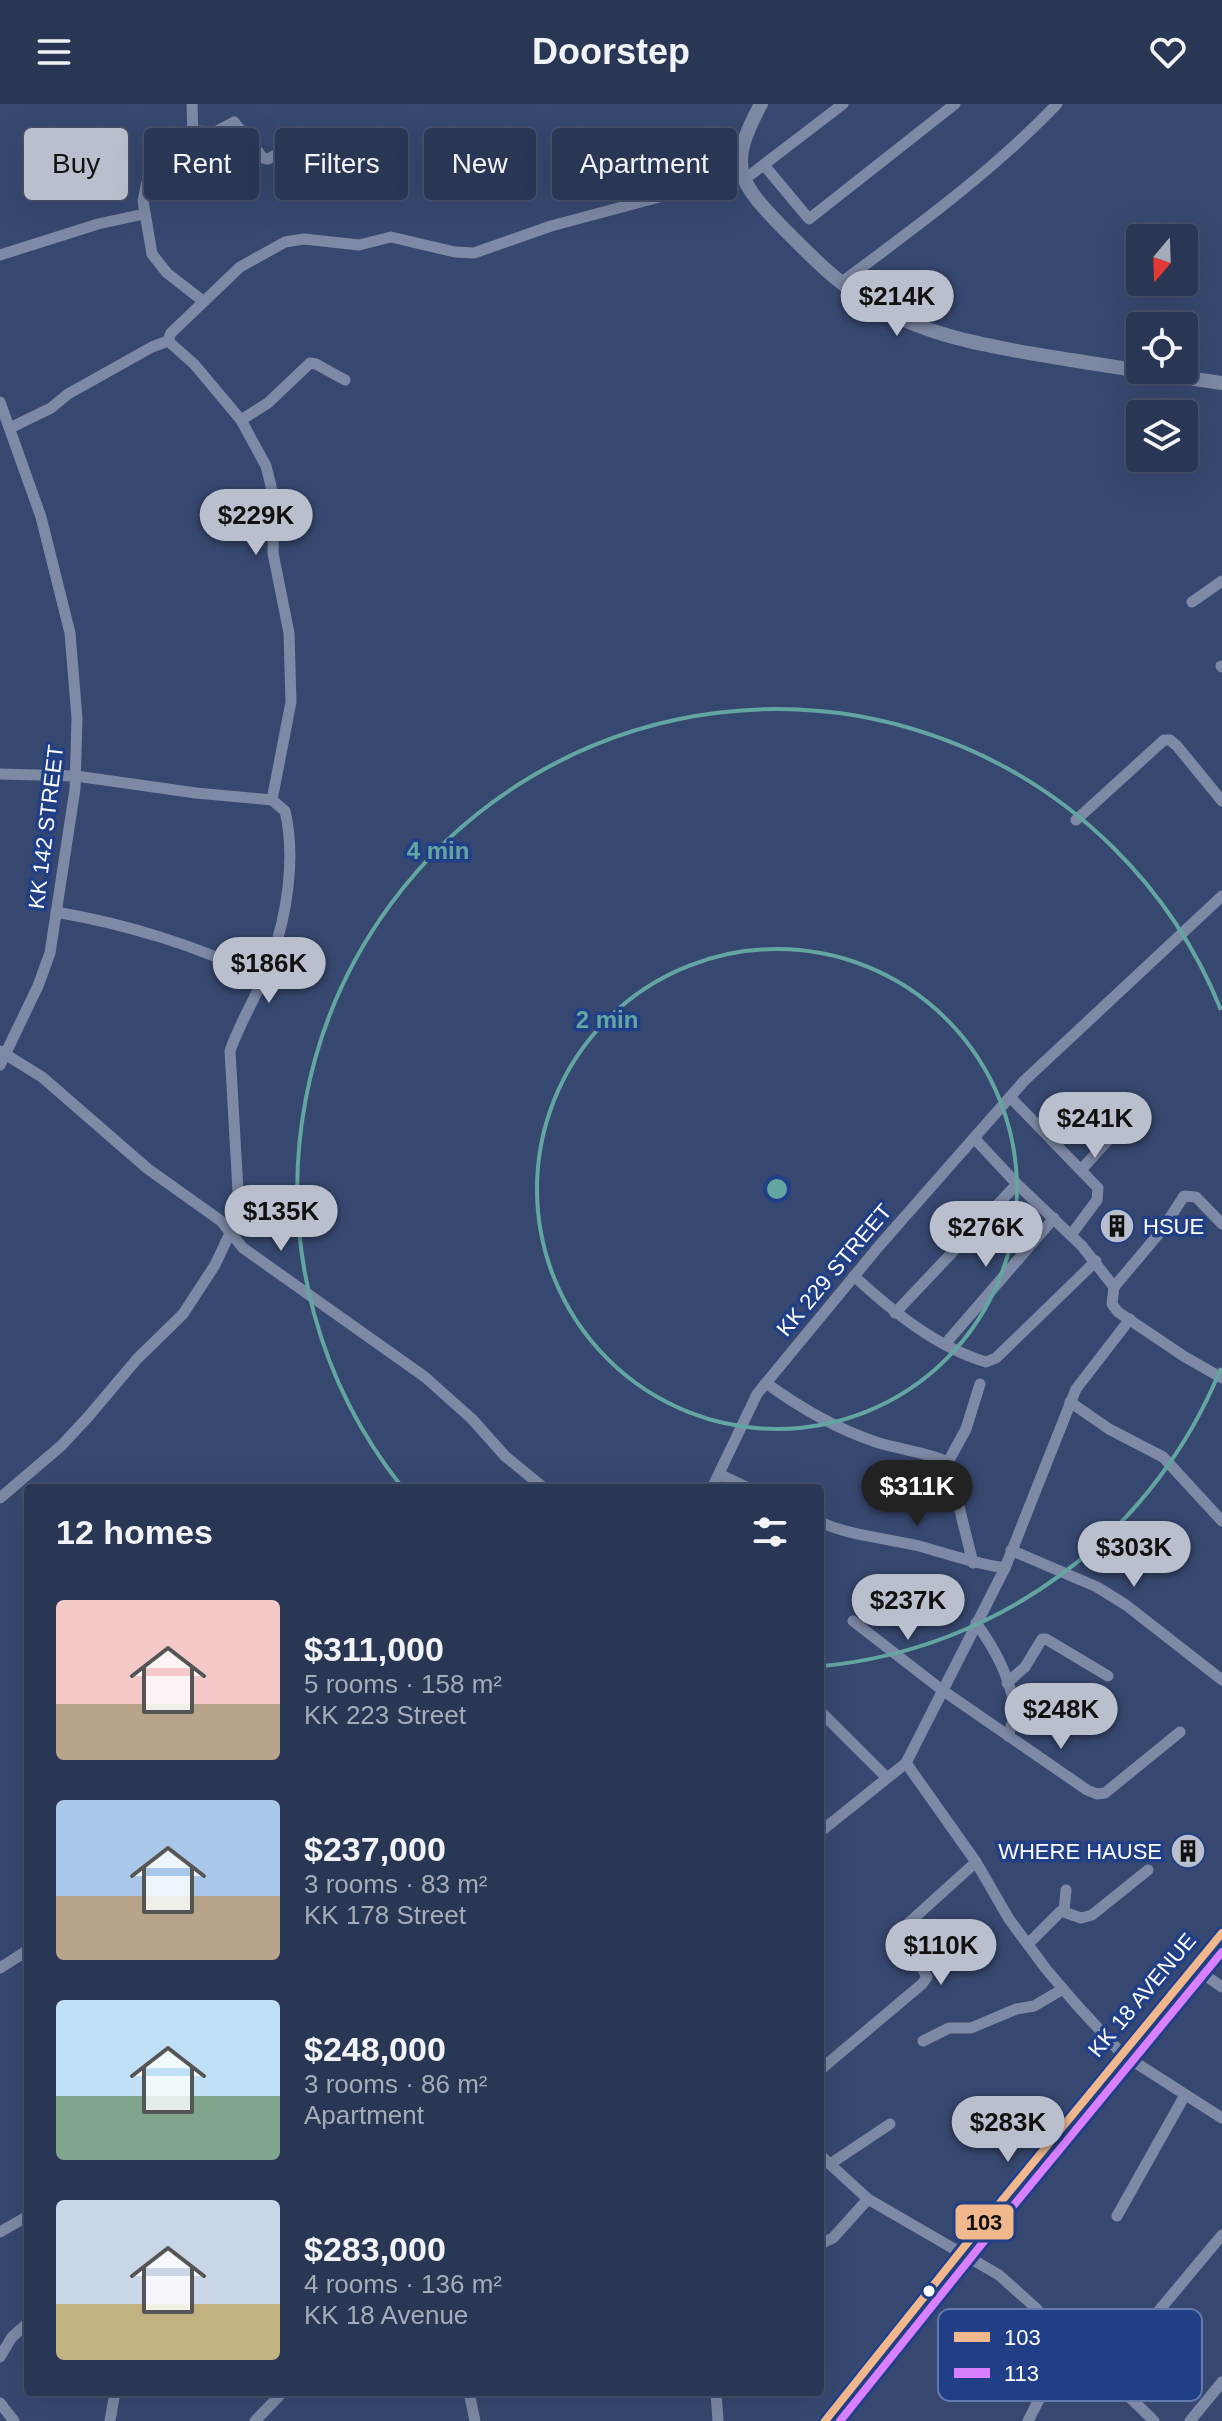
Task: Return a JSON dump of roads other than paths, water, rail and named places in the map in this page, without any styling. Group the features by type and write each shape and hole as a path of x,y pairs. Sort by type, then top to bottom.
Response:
{"main road":[{"path":"761,104 744,137 742,172 755,199 827,271 861,297 892,315 966,342 1222,383"},
{"name":"KK 18 AVENUE","path":"825,2421 1222,1933"}],"street":[{"path":"192,104 195,128"},
{"path":"10,428 51,408 68,394 152,347 168,341 171,333 240,267 285,242 304,239 359,245 391,237 455,252 474,253 551,226 764,165 843,104"},
{"path":"764,165 809,219 955,104"},
{"path":"842,282 962,188 1036,126 1057,104"},
{"path":"223,128 234,122 239,128"},
{"path":"144,192 144,214 152,254 167,273 203,301"},
{"path":"0,255 98,224 144,214"},
{"path":"168,341 194,364 241,420 266,466 271,486 273,553 289,633 291,702 272,800"},
{"path":"241,420 268,403 310,363 345,380"},
{"name":"KK 142 STREET","path":"0,402 41,517 70,633 77,718 76,776 50,953 0,1065"},
{"path":"1192,602 1222,581"},
{"path":"1076,820 1164,740 1170,740 1177,746 1222,801"},
{"path":"0,774 76,776 185,792 272,800 285,811 289,853 284,911 272,959 230,1051 238,1191 231,1231 215,1265 183,1314 137,1359 61,1446 0,1498"},
{"name":"KK 229 STREET","path":"714,1484 757,1394 854,1276 1024,1081 1222,896"},
{"path":"56,912 135,929 212,955 263,979"},
{"path":"3,1053 42,1077 148,1169 204,1207 231,1231 243,1248 425,1377 472,1419 505,1456 539,1484"},
{"path":"1010,1097 1098,1188 1099,1194 1071,1235"},
{"path":"1081,1170 1126,1120"},
{"path":"974,1138 1096,1261 1114,1287"},
{"path":"895,1313 1017,1184"},
{"path":"1222,1224 1196,1197 1184,1196 1162,1230 1114,1287 1112,1304 1185,1357 1222,1378"},
{"path":"946,1343 1054,1218"},
{"path":"854,1276 895,1313 986,1362 996,1358 1096,1261"},
{"path":"824,1829 906,1763 1005,1568 1076,1389 1130,1319"},
{"path":"766,1383 808,1411 860,1436 948,1462"},
{"path":"973,1563 948,1462 966,1429 980,1384"},
{"path":"1070,1402 1109,1429 1163,1457 1222,1521"},
{"path":"719,1474 740,1484"},
{"path":"824,1523 973,1563 1005,1568"},
{"path":"1011,1550 1097,1587 1126,1605 1222,1680"},
{"path":"853,1621 942,1690 1097,1794 1105,1793 1180,1732"},
{"path":"976,1623 988,1640 1014,1705 1014,1718 1008,1736"},
{"path":"1007,1683 1025,1667 1042,1639 1108,1676"},
{"path":"824,1715 886,1777"},
{"path":"906,1763 976,1862 1009,1919 1063,1989 1122,2054 1222,2118"},
{"path":"824,2067 922,1984 927,1977 903,1928 976,1862"},
{"path":"1064,1911 1081,1918 1092,1915 1148,1870"},
{"path":"1028,1944 1064,1911 1066,1890"},
{"path":"0,1968 24,1953"},
{"path":"1193,1967 1222,1987"},
{"path":"923,2041 949,2028 971,2028 1016,2009 1034,2006 1063,1989"},
{"path":"1117,2216 1185,2095"},
{"path":"830,2164 890,2124"},
{"path":"824,2159 868,2199 999,2275 1037,2309"},
{"path":"824,2242 833,2238 868,2199"},
{"path":"0,2232 24,2218"},
{"path":"1160,2309 1222,2235"},
{"path":"0,2357 12,2337 24,2326"},
{"path":"1190,2421 1222,2382"},
{"path":"110,2421 114,2396"},
{"path":"255,2421 279,2396"},
{"path":"470,2396 475,2421"},
{"path":"716,2396 718,2421"},
{"path":"1028,2421 1038,2401"},
{"path":"1134,2401 1154,2421"},
{"path":"0,2403 14,2421"}],"place":[{"name":"HSUE","path":"1117,1226"},
{"name":"WHERE HAUSE","path":"1188,1851"}]}
